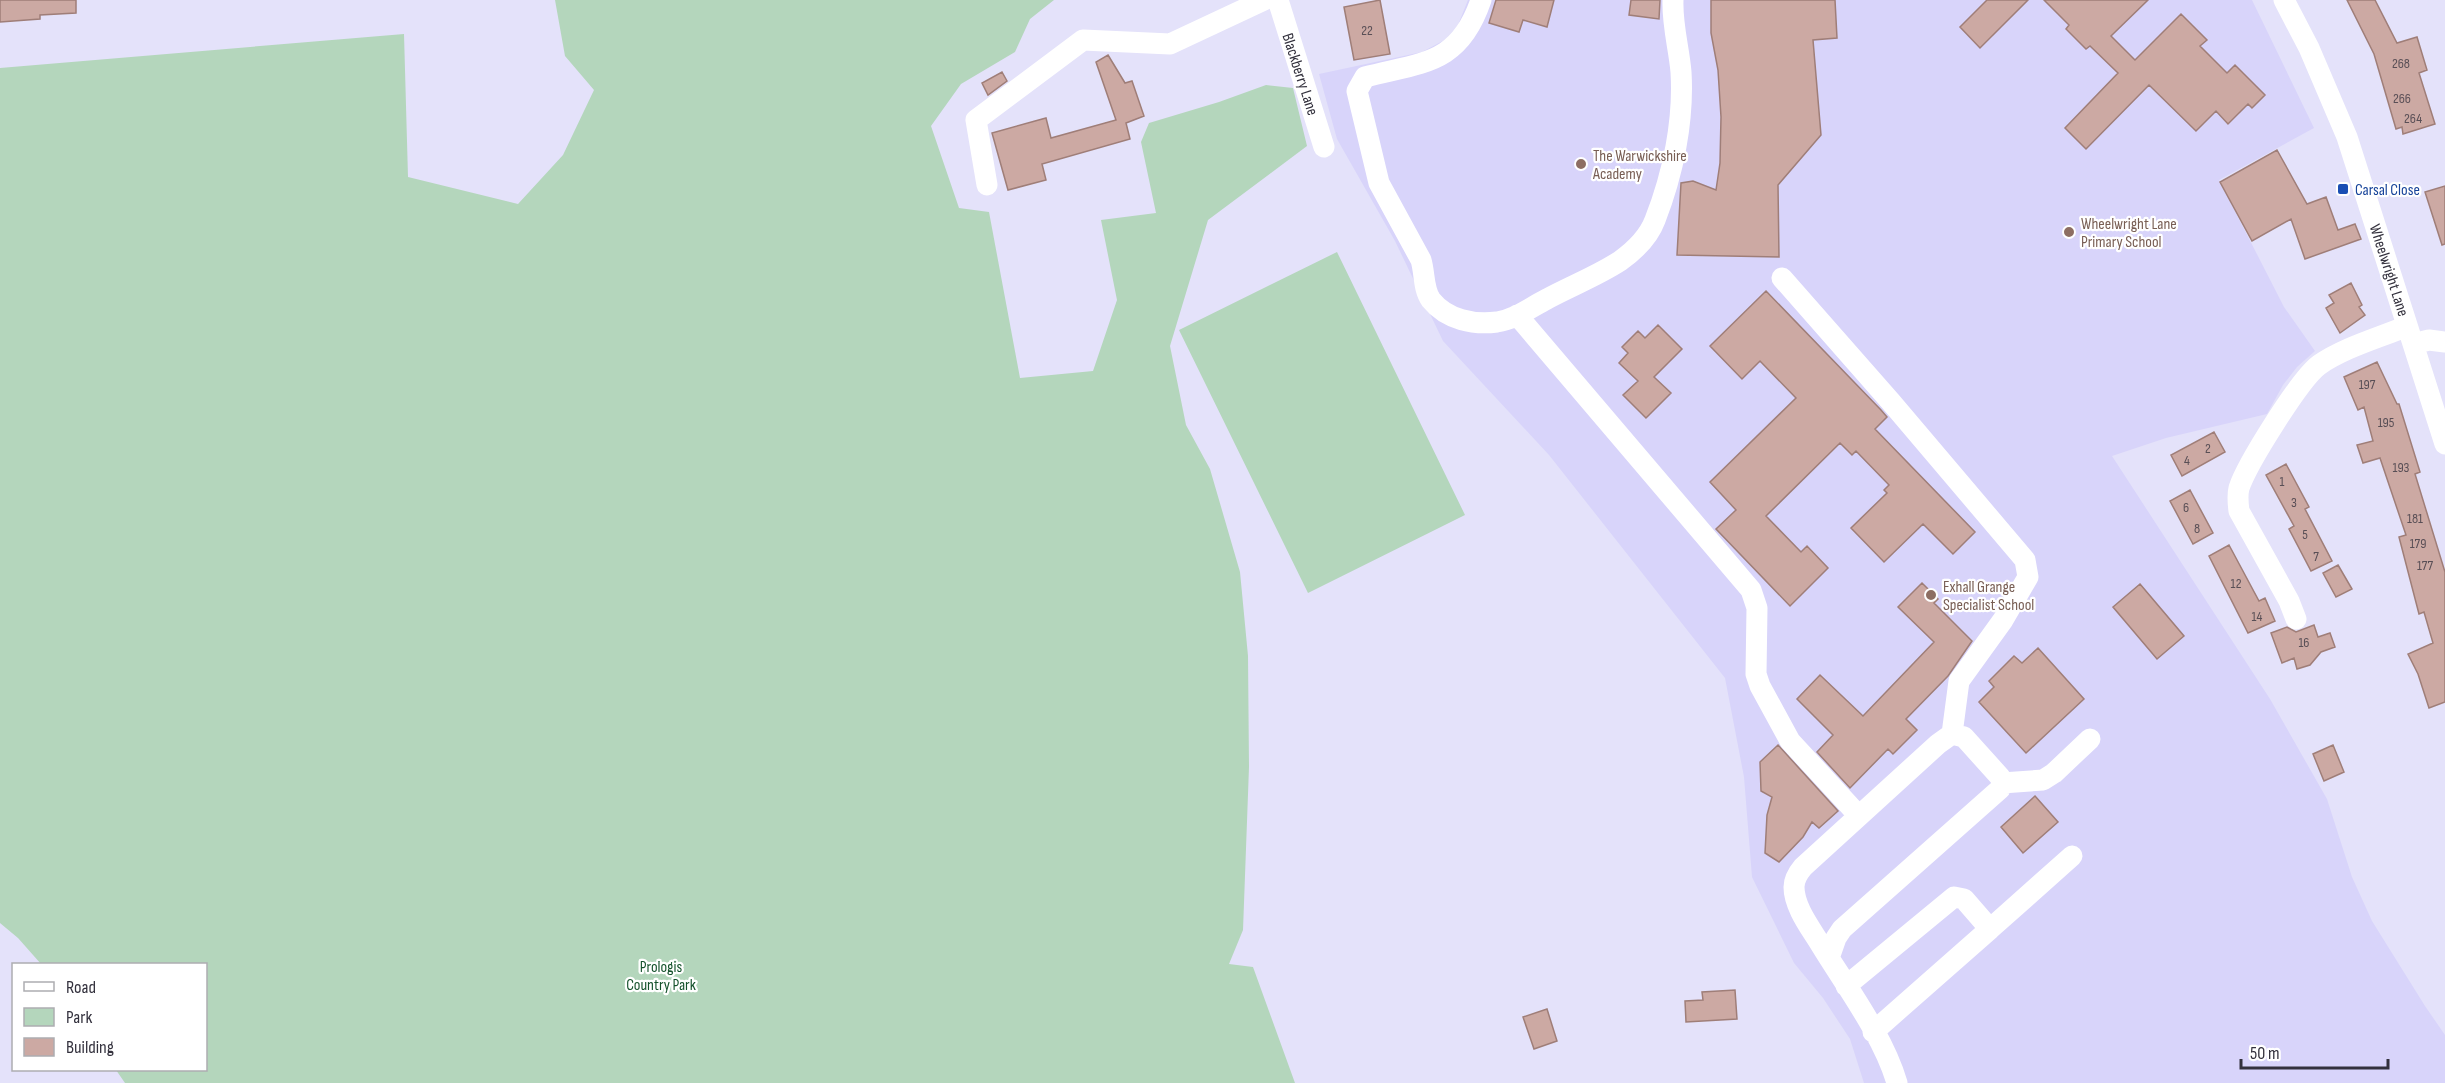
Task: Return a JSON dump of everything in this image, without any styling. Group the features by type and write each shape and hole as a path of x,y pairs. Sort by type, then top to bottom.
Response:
{"street":[{"path":"987,185 976,120 1083,40 1170,44 1264,0"},
{"name":"Blackberry Lane","path":"1278,0 1324,147"},
{"path":"1481,0 1471,23 1454,47 1437,58 1365,77 1357,91 1379,183 1421,261 1426,289 1431,300 1448,313 1466,322 1499,321 1517,315 1620,260 1640,243 1654,222 1674,155 1683,108 1681,69 1673,20 1673,0"},
{"name":"Wheelwright Lane","path":"2284,0 2309,48 2347,137 2445,444"},
{"path":"1782,278 2025,560 2028,577 2003,620 1959,681 1952,734 1938,744 1803,867 1795,879 1795,896 1803,915 1873,1032 1897,1083"},
{"path":"1517,315 1751,590 1757,608 1756,674 1760,686 1790,741 1859,816"},
{"path":"2298,605 2239,511 2237,497 2248,469 2303,381 2318,366 2338,355 2410,335 2445,342"},
{"path":"1829,958 1842,929 1996,793 2002,783 2000,777 1964,737 1952,734"},
{"path":"2002,783 2043,780 2054,773 2090,739"},
{"path":"1873,1032 2072,856"},
{"path":"1846,986 1954,897 1964,899 1990,929"}],"shaded area":[{"name":"Exhall Grange Specialist School","path":"1468,0 2252,0 2314,128 2219,180 2284,307 2315,351 2297,367 2283,385 2267,414 2166,438 2112,456 2270,699 2327,799 2352,877 2372,921 2445,1035 2445,1083 1864,1083 1850,1039 1823,998 1794,963 1752,877 1744,777 1725,678 1549,455 1443,341 1395,241 1337,139 1319,74 1422,52 1454,35"}],"green space":[{"name":"Prologis Country Park","path":"555,0 1054,0 1030,19 1015,52 961,84 931,126 959,208 989,212 1020,378 1093,371 1117,300 1101,220 1156,213 1141,142 1149,123 1266,85 1293,88 1307,146 1208,220 1170,346 1186,425 1210,469 1240,572 1248,656 1249,767 1243,930 1229,964 1253,967 1295,1083 125,1083 117,1071 207,1071 207,963 40,963 18,938 0,923 0,68 404,34 408,177 518,204 563,155 594,90 565,56"},
{"path":"1337,252 1465,515 1308,593 1179,330"}],"building":[{"path":"0,0 76,0 76,13 40,15 40,19 0,22"},
{"path":"1380,0 1390,54 1354,60 1344,7"},
{"path":"1496,0 1554,0 1547,27 1523,20 1519,32 1489,23"},
{"path":"1631,0 1660,0 1659,19 1629,15"},
{"path":"1711,0 1835,0 1837,38 1813,40 1821,135 1778,185 1779,257 1677,255 1681,183 1693,181 1716,190 1720,163 1721,117 1718,70 1711,33"},
{"path":"1987,0 2028,0 1980,48 1960,27"},
{"path":"2044,0 2148,0 2111,36 2135,60 2181,14 2207,40 2200,46 2227,73 2235,65 2265,95 2252,108 2248,104 2228,124 2216,111 2196,131 2149,85 2086,149 2065,128 2118,73 2090,46 2086,49 2066,29 2069,25"},
{"path":"2347,0 2375,0 2397,43 2417,37 2427,70 2419,73 2435,124 2403,134 2402,127 2396,129 2374,54"},
{"path":"1108,55 1125,83 1132,81 1144,116 1126,123 1130,139 1042,164 1046,180 1008,190 992,133 1046,118 1051,138 1116,120 1096,62"},
{"path":"1002,72 1007,81 988,95 982,83"},
{"path":"2277,150 2307,204 2326,197 2338,230 2355,224 2361,239 2305,259 2291,219 2252,241 2220,182"},
{"path":"2445,186 2445,244 2442,245 2425,192"},
{"path":"2351,283 2362,305 2359,307 2365,315 2340,333 2326,308 2334,303 2329,295"},
{"path":"1766,291 1881,410 1887,417 1875,429 1975,532 1953,554 1923,524 1884,562 1851,528 1887,493 1884,490 1889,485 1856,451 1852,455 1840,443 1766,516 1801,552 1807,546 1828,568 1790,606 1716,529 1736,510 1710,482 1796,398 1760,361 1742,379 1710,346"},
{"path":"1658,325 1682,349 1654,377 1671,393 1646,418 1623,395 1638,381 1619,363 1628,353 1622,347 1638,331 1645,338"},
{"path":"2377,362 2399,404 2420,472 2415,474 2445,572 2445,702 2429,708 2418,674 2408,654 2433,643 2424,612 2419,614 2399,537 2406,535 2380,458 2363,463 2357,445 2373,441 2364,407 2358,410 2344,377"},
{"path":"2214,432 2225,452 2182,476 2171,455"},
{"path":"2286,464 2309,507 2305,509 2332,561 2311,571 2289,529 2294,526 2266,475"},
{"path":"2190,490 2213,533 2193,544 2170,501"},
{"path":"2229,545 2259,601 2265,598 2275,621 2248,633 2209,556"},
{"path":"2338,565 2352,589 2336,597 2323,573"},
{"path":"1922,583 1938,599 1934,603 1972,641 1948,676 1906,719 1917,730 1893,754 1888,749 1850,788 1817,752 1833,735 1797,699 1820,675 1863,716 1934,642 1898,607"},
{"path":"2140,584 2184,636 2157,659 2113,607"},
{"path":"2314,625 2318,637 2330,633 2335,647 2321,652 2310,665 2297,669 2294,658 2282,663 2271,633 2287,627 2296,632"},
{"path":"2038,648 2084,699 2026,753 1979,702 1994,687 1989,681 2014,656 2022,663"},
{"path":"1778,745 1838,811 1819,828 1812,822 1803,837 1779,862 1765,853 1767,815 1772,797 1761,791 1760,762"},
{"path":"2333,745 2344,772 2324,781 2313,754"},
{"path":"2035,796 2058,822 2023,853 2001,827"},
{"path":"1735,990 1737,1019 1686,1022 1685,1001 1703,1000 1702,992"},
{"path":"1547,1009 1557,1041 1534,1049 1523,1017"}],"place":[{"name":"The Warwickshire Academy","path":"1581,164"},
{"name":"Carsal Close","path":"2343,189"},
{"name":"Wheelwright Lane Primary School","path":"2069,232"},
{"name":"Exhall Grange Specialist School","path":"1931,595"}]}
